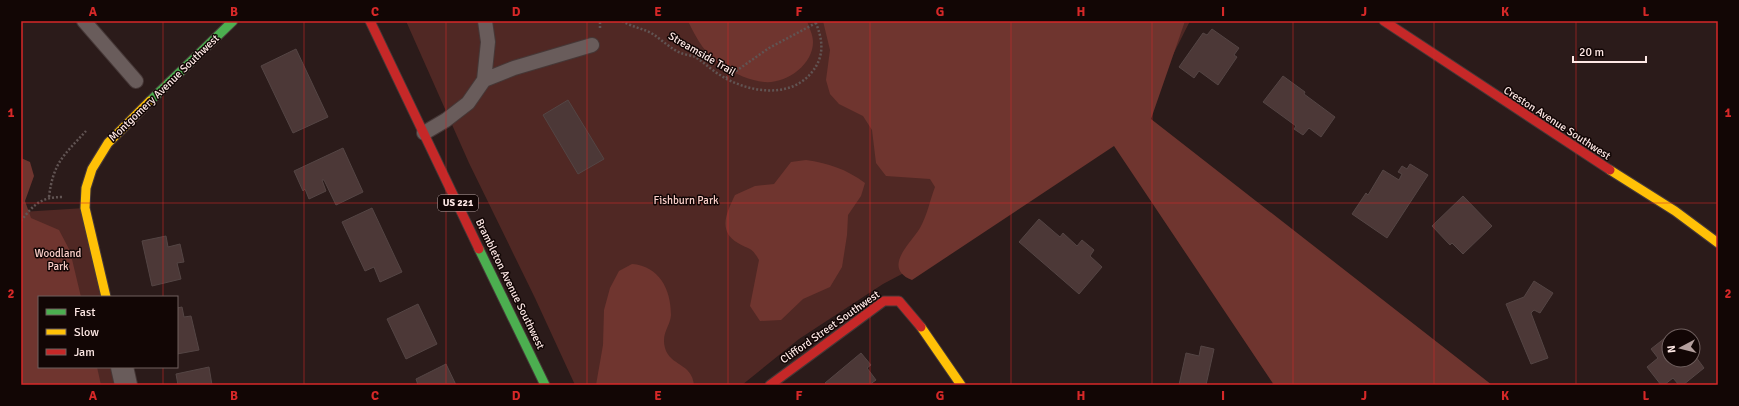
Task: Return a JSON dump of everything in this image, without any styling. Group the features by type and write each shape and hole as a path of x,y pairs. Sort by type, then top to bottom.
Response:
{"street":[{"name":"Montgomery Avenue Southwest","path":"106,296 85,208 84,196 91,170 104,147 115,135 233,21"},
{"name":"Brambleton Avenue Southwest","path":"370,21 545,385"},
{"name":"Creston Avenue Southwest","path":"1384,21 1536,123 1675,212 1718,243"},
{"name":"Clifford Street Southwest","path":"770,385 884,301 891,299 900,302 923,330 961,385"},
{"path":"122,368 126,385"}],"lane":[{"path":"84,21 136,82"},
{"path":"424,133 446,120 468,103 484,80 488,42 485,21"},
{"path":"484,80 514,68 592,45"}],"path":[{"name":"Streamside Trail","path":"622,21 637,29 648,31 680,52 695,57 725,78 744,87 756,90 777,90 799,83 810,74 818,64 822,52 820,36 815,22"},
{"path":"725,78 769,48 815,22"},
{"path":"21,221 32,206 49,197"}],"green space":[{"name":"Fishburn Park","path":"406,21 1190,21 1143,114 919,265 883,284 799,339 742,385 575,385 535,298 469,163"},
{"path":"688,21 807,21 813,39 812,50 803,65 789,76 772,82 754,80 732,72 717,63 702,47"},
{"path":"823,21 1185,21 1151,119 1492,385 1274,385 1114,146 912,280 903,275 899,269 899,262 905,248 920,228 927,213 935,187 930,179 886,176 876,163 872,130 863,116 839,104 830,94 826,80 830,50"},
{"name":"Woodland Park","path":"21,158 30,162 34,176 25,201 31,218 59,230 70,251 81,296 38,296 38,368 97,368 101,385 21,385"},
{"path":"806,160 837,167 865,183 861,196 848,215 847,235 842,267 830,287 803,299 781,320 760,321 750,306 759,260 752,251 738,243 728,233 726,227 727,214 735,195 755,186 774,184 791,162"},
{"name":"Woodland Park","path":"85,208 103,296 38,296 38,368 118,368 121,385 21,385 21,212"},
{"path":"632,264 649,269 662,280 669,296 671,315 664,338 665,348 671,358 689,372 694,385 596,385 603,345 604,310 610,288 619,271"}],"building":[{"path":"1212,29 1239,48 1234,55 1237,57 1218,85 1199,71 1194,78 1179,67 1203,33 1207,35"},
{"path":"296,49 328,117 293,133 261,66"},
{"path":"1283,76 1335,117 1321,137 1309,128 1303,135 1294,129 1296,126 1263,102"},
{"path":"568,100 604,159 578,174 543,115"},
{"path":"343,148 363,192 336,205 324,180 322,180 326,191 309,199 305,189 303,191 294,171"},
{"path":"1410,164 1428,175 1387,238 1352,214 1366,193 1368,195 1383,170 1399,180 1402,174 1398,172 1402,166 1407,169"},
{"path":"1463,196 1492,226 1463,254 1452,243 1450,245 1432,226"},
{"path":"372,208 402,272 380,282 374,267 365,271 342,222"},
{"path":"1039,219 1060,237 1063,233 1077,246 1082,240 1094,250 1090,256 1102,267 1079,294 1019,242"},
{"path":"166,236 168,247 180,244 184,262 177,263 181,279 152,286 142,241"},
{"path":"1534,281 1553,293 1540,313 1534,310 1531,313 1548,358 1531,364 1506,304 1524,297"},
{"path":"418,304 437,344 406,359 387,319"},
{"path":"182,307 184,317 191,316 199,350 178,354 178,308"},
{"path":"1661,341 1661,368 1701,368 1701,364 1704,368 1683,385 1679,385 1673,378 1664,385 1661,385 1647,367 1658,358 1651,349"},
{"path":"1201,346 1214,349 1206,385 1179,385 1186,353 1199,356"},
{"path":"861,353 871,365 867,368 876,380 869,385 827,385 825,383"},
{"path":"446,364 456,385 418,385 416,379"},
{"path":"209,367 212,385 178,385 176,374"}],"traffic: fast":[{"path":"150,101 233,21"},
{"path":"479,249 545,385"}],"traffic: slow":[{"path":"106,296 85,208 86,188 92,169 108,143 150,101"},
{"path":"1610,170 1675,211 1718,243"},
{"path":"921,327 961,385"}],"traffic: jam":[{"path":"370,21 479,249"},
{"path":"1384,21 1610,170"},
{"path":"770,385 884,301 899,301 921,327"}]}
